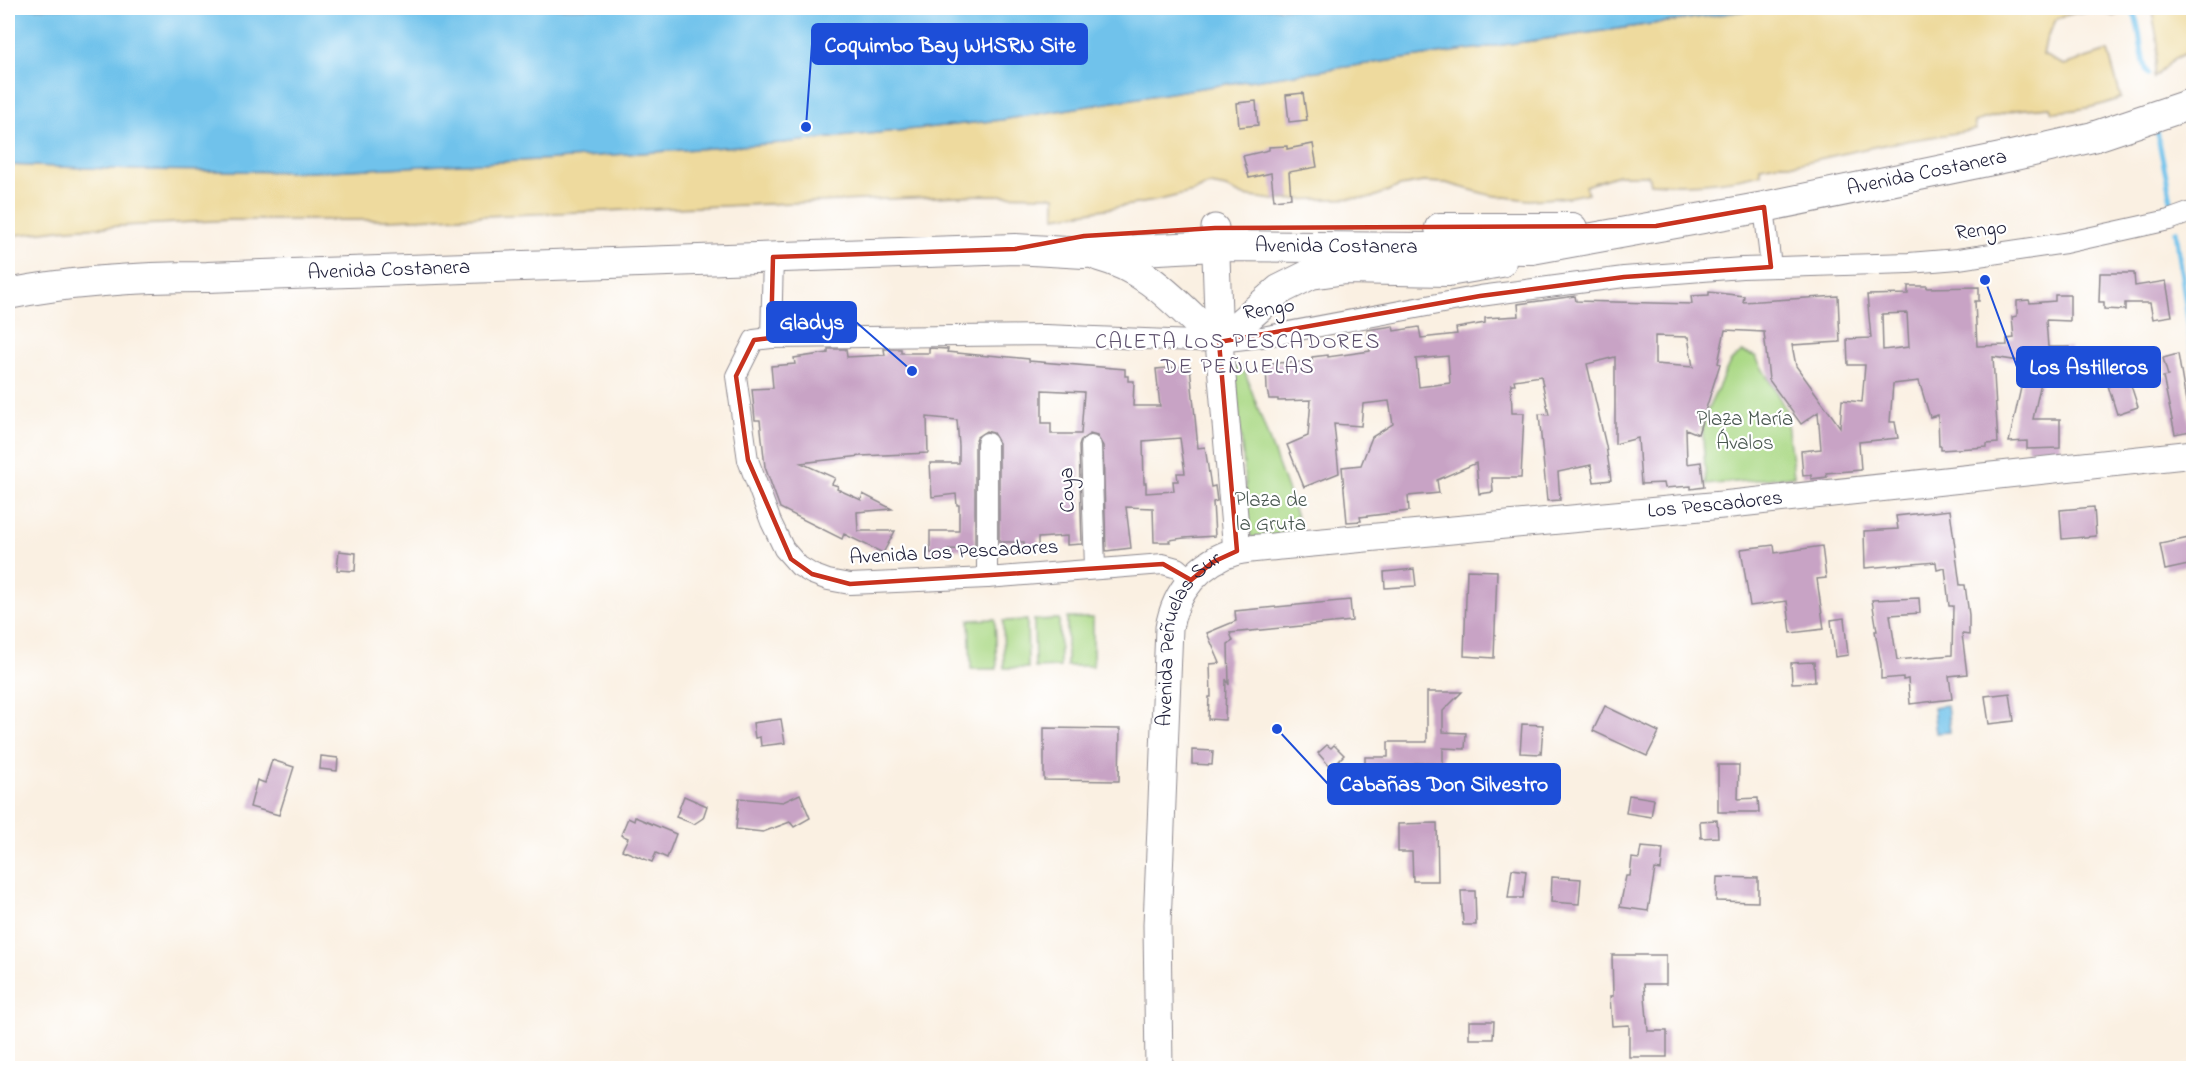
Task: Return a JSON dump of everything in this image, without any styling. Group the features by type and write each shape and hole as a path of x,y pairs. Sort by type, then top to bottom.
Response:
{"main road":[{"name":"Avenida Costanera","path":"1015,249 1084,236 1215,237 1532,249 1764,207 2093,137 2193,103"},
{"name":"Avenida Costanera","path":"8,294 66,285 160,278 1015,249 1084,253 1215,237 1656,226"},
{"path":"1084,253 1119,263 1151,280 1164,289 1219,342 1273,294 1311,274 1345,269 1454,270 1503,261 1532,249"}],"street":[{"path":"1764,207 1771,267"},
{"name":"Rengo","path":"771,338 1045,335 1219,342 1262,337 1469,298 1624,277 1771,267 1909,263 1990,255 2101,235 2169,220 2193,211"},
{"name":"Avenida Peñuelas Sur","path":"1159,1068 1157,925 1167,647 1173,610 1184,589 1199,572 1213,562 1237,551 1219,342 1215,237"},
{"path":"771,338 773,257"},
{"name":"Avenida Los Pescadores","path":"771,338 754,340 736,376 748,459 778,539 791,559 812,574 850,584 987,578 1163,564 1177,568 1191,580"},
{"path":"987,443 987,578"},
{"name":"Coya","path":"1091,446 1095,568"},
{"name":"Los Pescadores","path":"1237,551 1491,525 1722,505 2193,454"}],"highlighted area":[{"path":"1764,207 1771,267 1624,277 1480,296 1219,342 1237,551 1213,562 1191,580 1163,564 850,584 812,574 791,559 748,460 736,376 754,340 771,338 773,257 1015,249 1084,236 1215,228 1656,226"}],"green space":[{"name":"Plaza María Ávalos","path":"1742,352 1755,356 1785,408 1794,476 1706,485 1702,422 1730,362"},
{"name":"Plaza de la Gruta","path":"1234,365 1243,367 1303,534 1251,538"},
{"path":"1067,618 1093,618 1093,666 1067,666"},
{"path":"995,619 997,669 971,669 969,620"},
{"path":"1059,619 1060,667 1035,668 1034,620"},
{"path":"1027,620 1028,668 1004,668 1003,621"}],"sand":[{"path":"1766,8 2129,8 2114,16 2092,11 2057,18 2046,40 2043,55 2064,65 2108,51 2121,98 2070,111 2052,112 2050,107 2015,110 1974,122 1976,130 1887,144 1796,164 1760,167 1761,174 1733,180 1664,184 1650,183 1648,175 1618,175 1585,186 1588,193 1529,200 1489,195 1446,183 1423,182 1400,186 1371,198 1274,200 1244,196 1226,188 1211,185 1155,201 1055,217 1055,196 981,195 388,220 230,220 67,229 8,236 8,165 139,170 311,172 555,159 782,143 1001,120 1232,83"},
{"path":"2146,8 2193,8 2193,50 2174,59 2154,78 2158,44 2152,11"}],"water":[{"path":"8,8 1766,8 1232,83 1001,120 782,143 555,159 311,172 139,170 8,165"},
{"path":"1947,705 1950,732 1936,733 1933,707"}],"building":[{"path":"1303,93 1307,120 1289,122 1286,95"},
{"path":"1256,101 1258,125 1239,127 1237,103"},
{"path":"1313,144 1317,167 1289,172 1291,198 1274,200 1271,173 1249,178 1243,156 1269,150 1269,147 1287,146 1287,149"},
{"path":"2100,273 2134,273 2135,286 2166,281 2172,316 2153,319 2150,303 2125,303 2125,310 2104,309 2104,302 2099,302"},
{"path":"1908,286 1979,287 1979,301 1975,301 1977,346 2007,345 2007,339 2014,338 2012,317 2017,316 2017,301 2029,300 2030,303 2055,301 2055,295 2070,295 2070,321 2046,320 2048,347 2070,347 2070,361 2096,361 2096,382 2041,382 2033,419 2060,419 2060,448 2027,449 2027,441 2009,442 2026,365 2019,366 2019,361 1993,357 1998,443 1987,444 1987,447 1941,450 1938,415 1930,417 1919,381 1893,384 1890,422 1895,422 1898,438 1859,442 1861,470 1826,473 1827,477 1811,479 1811,475 1803,476 1801,451 1821,449 1818,412 1801,424 1769,380 1764,332 1725,330 1718,363 1720,364 1698,434 1686,429 1687,464 1701,462 1704,487 1665,488 1664,483 1641,484 1638,438 1615,444 1615,357 1587,364 1606,446 1611,480 1594,482 1591,465 1558,472 1560,500 1547,501 1539,414 1549,415 1541,376 1514,380 1515,384 1511,384 1512,413 1524,413 1521,478 1492,478 1493,492 1479,494 1476,463 1437,480 1439,493 1408,496 1409,511 1360,517 1361,521 1347,522 1342,467 1361,465 1372,437 1393,424 1389,401 1363,404 1361,426 1334,424 1339,473 1304,487 1287,445 1308,436 1311,400 1269,399 1267,390 1266,363 1312,362 1312,357 1370,351 1367,330 1393,326 1394,331 1419,327 1421,338 1457,334 1456,328 1485,323 1485,318 1519,316 1518,304 1575,296 1576,301 1692,304 1691,296 1709,295 1709,292 1744,296 1743,302 1838,296 1840,342 1792,345 1796,366 1840,427 1842,400 1862,402 1865,365 1848,365 1847,339 1871,338 1867,295 1908,294","holes":["1907,313 1909,347 1883,350 1882,314","1655,336 1688,337 1693,367 1655,364","1448,356 1450,383 1419,387 1416,359"]},
{"path":"929,348 948,349 947,352 1125,369 1128,381 1134,381 1133,406 1160,406 1156,369 1190,366 1198,448 1205,447 1211,487 1215,486 1217,501 1213,502 1215,536 1154,542 1153,508 1126,507 1131,548 1106,551 1103,446 1097,436 1090,434 1081,440 1079,446 1082,544 1067,545 1067,536 1038,538 1038,549 1024,549 1024,542 999,542 999,443 993,433 986,431 977,437 975,443 975,550 948,549 948,553 930,553 930,531 959,531 959,505 957,505 956,494 932,497 930,463 959,463 959,446 957,420 927,417 928,453 861,456 801,463 835,478 832,484 838,486 837,489 861,500 863,494 892,509 857,512 858,531 895,531 883,553 844,534 842,539 780,508 765,467 760,420 755,420 752,389 773,388 771,366 795,364 794,358 828,353 828,349 846,349 847,357 885,355 884,349 901,349 901,353 929,353","holes":["1042,390 1084,392 1081,434 1051,434 1051,423 1042,423","1180,438 1185,473 1177,473 1178,481 1173,481 1174,491 1146,493 1143,441"]},
{"path":"2178,354 2191,431 2175,434 2163,377 2168,376 2163,358"},
{"path":"2125,367 2138,407 2117,414 2104,373"},
{"path":"2094,507 2096,536 2062,539 2060,510"},
{"path":"1950,510 1960,585 1965,585 1969,615 1969,635 1962,634 1967,674 1949,676 1952,699 1910,704 1908,679 1903,680 1903,677 1881,679 1872,600 1919,598 1920,613 1890,615 1897,660 1952,655 1953,606 1949,606 1945,568 1937,570 1936,562 1865,568 1864,531 1898,529 1896,516"},
{"path":"2189,538 2193,564 2165,570 2160,544"},
{"path":"1774,545 1775,553 1822,546 1826,578 1817,579 1824,629 1791,633 1787,601 1750,606 1741,549"},
{"path":"339,551 356,553 355,571 337,570"},
{"path":"1414,569 1416,586 1385,588 1384,572"},
{"path":"1467,570 1497,571 1494,658 1464,656"},
{"path":"1350,600 1352,621 1230,633 1233,641 1228,644 1229,685 1226,679 1225,720 1208,719 1209,697 1211,697 1210,664 1220,663 1207,633 1236,621 1235,611"},
{"path":"1844,618 1848,655 1835,657 1831,620"},
{"path":"1814,662 1815,682 1792,683 1791,663"},
{"path":"1427,692 1462,692 1443,711 1443,732 1466,733 1465,749 1443,748 1443,764 1415,763 1415,767 1399,767 1399,777 1385,778 1384,771 1365,771 1365,757 1388,757 1388,742 1427,742"},
{"path":"2010,693 2014,721 1989,724 1985,696"},
{"path":"1605,706 1659,732 1647,756 1593,731"},
{"path":"781,719 785,743 761,746 760,737 755,738 753,723"},
{"path":"1522,724 1543,725 1541,754 1520,753"},
{"path":"1044,728 1120,729 1119,781 1044,780"},
{"path":"1327,745 1331,748 1334,745 1344,755 1331,768 1318,753"},
{"path":"1192,750 1213,751 1212,765 1192,764"},
{"path":"321,756 338,758 337,771 320,769"},
{"path":"272,760 294,767 279,815 250,807 257,780 265,783"},
{"path":"1718,765 1739,765 1738,799 1758,798 1759,812 1718,812"},
{"path":"800,794 810,818 794,827 790,822 763,832 736,829 739,798 783,802"},
{"path":"1629,795 1654,799 1651,817 1626,813"},
{"path":"684,796 707,806 703,818 694,824 676,817"},
{"path":"635,817 676,834 667,858 656,853 652,862 622,850 628,838 621,835 628,818 634,821"},
{"path":"1717,820 1718,837 1701,838 1700,821"},
{"path":"1437,823 1438,881 1413,881 1412,852 1398,852 1398,824"},
{"path":"1641,847 1663,849 1661,870 1655,869 1648,911 1620,907 1626,876 1630,876 1632,858 1639,859"},
{"path":"1512,869 1526,871 1523,898 1508,898"},
{"path":"1552,877 1581,879 1579,904 1551,902"},
{"path":"1717,877 1758,878 1758,902 1716,901"},
{"path":"1461,891 1475,891 1476,925 1463,925"},
{"path":"1612,955 1666,955 1666,984 1644,984 1648,1031 1667,1031 1667,1057 1629,1057 1629,1025 1612,1026 1610,996 1613,996"},
{"path":"1469,1021 1494,1021 1493,1039 1469,1039"}],"waterway":[{"path":"2131,8 2135,15 2148,74"},
{"path":"2157,132 2173,210"},
{"path":"2176,231 2194,366"}],"place":[{"name":"Coquimbo Bay WHSRN Site","path":"806,127"},
{"name":"Los Astilleros","path":"1985,280"},
{"name":"Gladys","path":"912,371"},
{"name":"Cabañas Don Silvestro","path":"1277,729"}],"district":[{"name":"CALETA LOS PESCADORES DE PEÑUELAS","path":"1238,356"}]}
